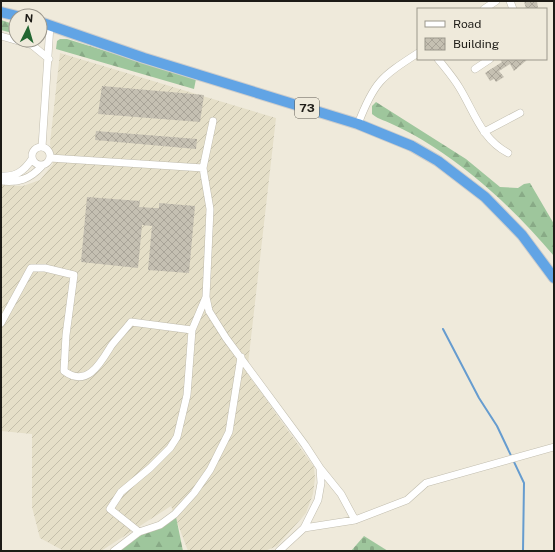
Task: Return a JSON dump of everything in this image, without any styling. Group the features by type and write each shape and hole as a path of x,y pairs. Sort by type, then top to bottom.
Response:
{"highway":[{"name":"73","path":"48,25 144,58 358,124 412,146 449,169 485,198 522,235 554,278"},
{"name":"73","path":"538,256 554,283"}],"street":[{"path":"486,8 496,1"},
{"path":"1,36 32,45 49,59"},
{"path":"42,147 49,59 48,48"},
{"path":"358,124 370,95 380,81 417,54"},
{"path":"439,60 458,86 484,132 493,144 508,153"},
{"path":"475,68 488,60"},
{"path":"484,132 520,114"},
{"path":"212,121 203,168 210,209 206,297 209,311 320,468 341,494 355,520"},
{"path":"1,181 22,180 47,164 50,158 49,152 42,147"},
{"path":"1,176 17,174 26,168 32,159 34,150 42,147"},
{"path":"50,158 203,168"},
{"path":"32,159 35,164 42,166"},
{"path":"1,323 31,268 44,268 74,275 66,335 64,364 64,371 70,375 82,377 93,371 131,322 192,330"},
{"path":"139,532 110,509 121,492 150,468 170,448 177,437 187,395 192,330 206,297"},
{"path":"114,551 139,532 160,525 175,514 210,470 229,432 241,357"},
{"path":"304,528 355,520 406,500 426,483 554,447"},
{"path":"279,551 304,528 318,500 321,483 320,468"}],"shaded area":[{"path":"60,53 276,118 247,373 314,467 315,478 313,494 306,513 277,546 265,551 188,551 171,506 101,551 64,551 40,538 32,507 32,434 1,431 1,185 23,186 40,180 53,164 50,143"}],"green space":[{"path":"1,20 8,22 8,32 1,30"},
{"path":"60,39 67,39 196,79 194,89 56,49 57,41"},
{"path":"376,102 466,159 500,187 518,188 524,184 530,183 554,224 554,256 497,196 466,170 423,140 377,118 372,114 372,106"},
{"path":"176,517 183,551 117,551 151,527"},
{"path":"364,536 388,551 351,551"}],"building":[{"path":"524,1 537,1 538,8 526,8"},
{"path":"501,60 527,60 514,71 510,64 499,71 504,77 496,82 494,79 490,81 485,73 502,62"},
{"path":"102,86 204,95 200,122 98,114"},
{"path":"96,131 197,139 196,149 95,140"},
{"path":"87,197 140,201 139,207 159,208 159,203 195,206 189,273 148,270 152,226 142,225 138,268 81,262"}],"waterway":[{"path":"443,329 479,398 497,426 524,483 523,551"}]}
